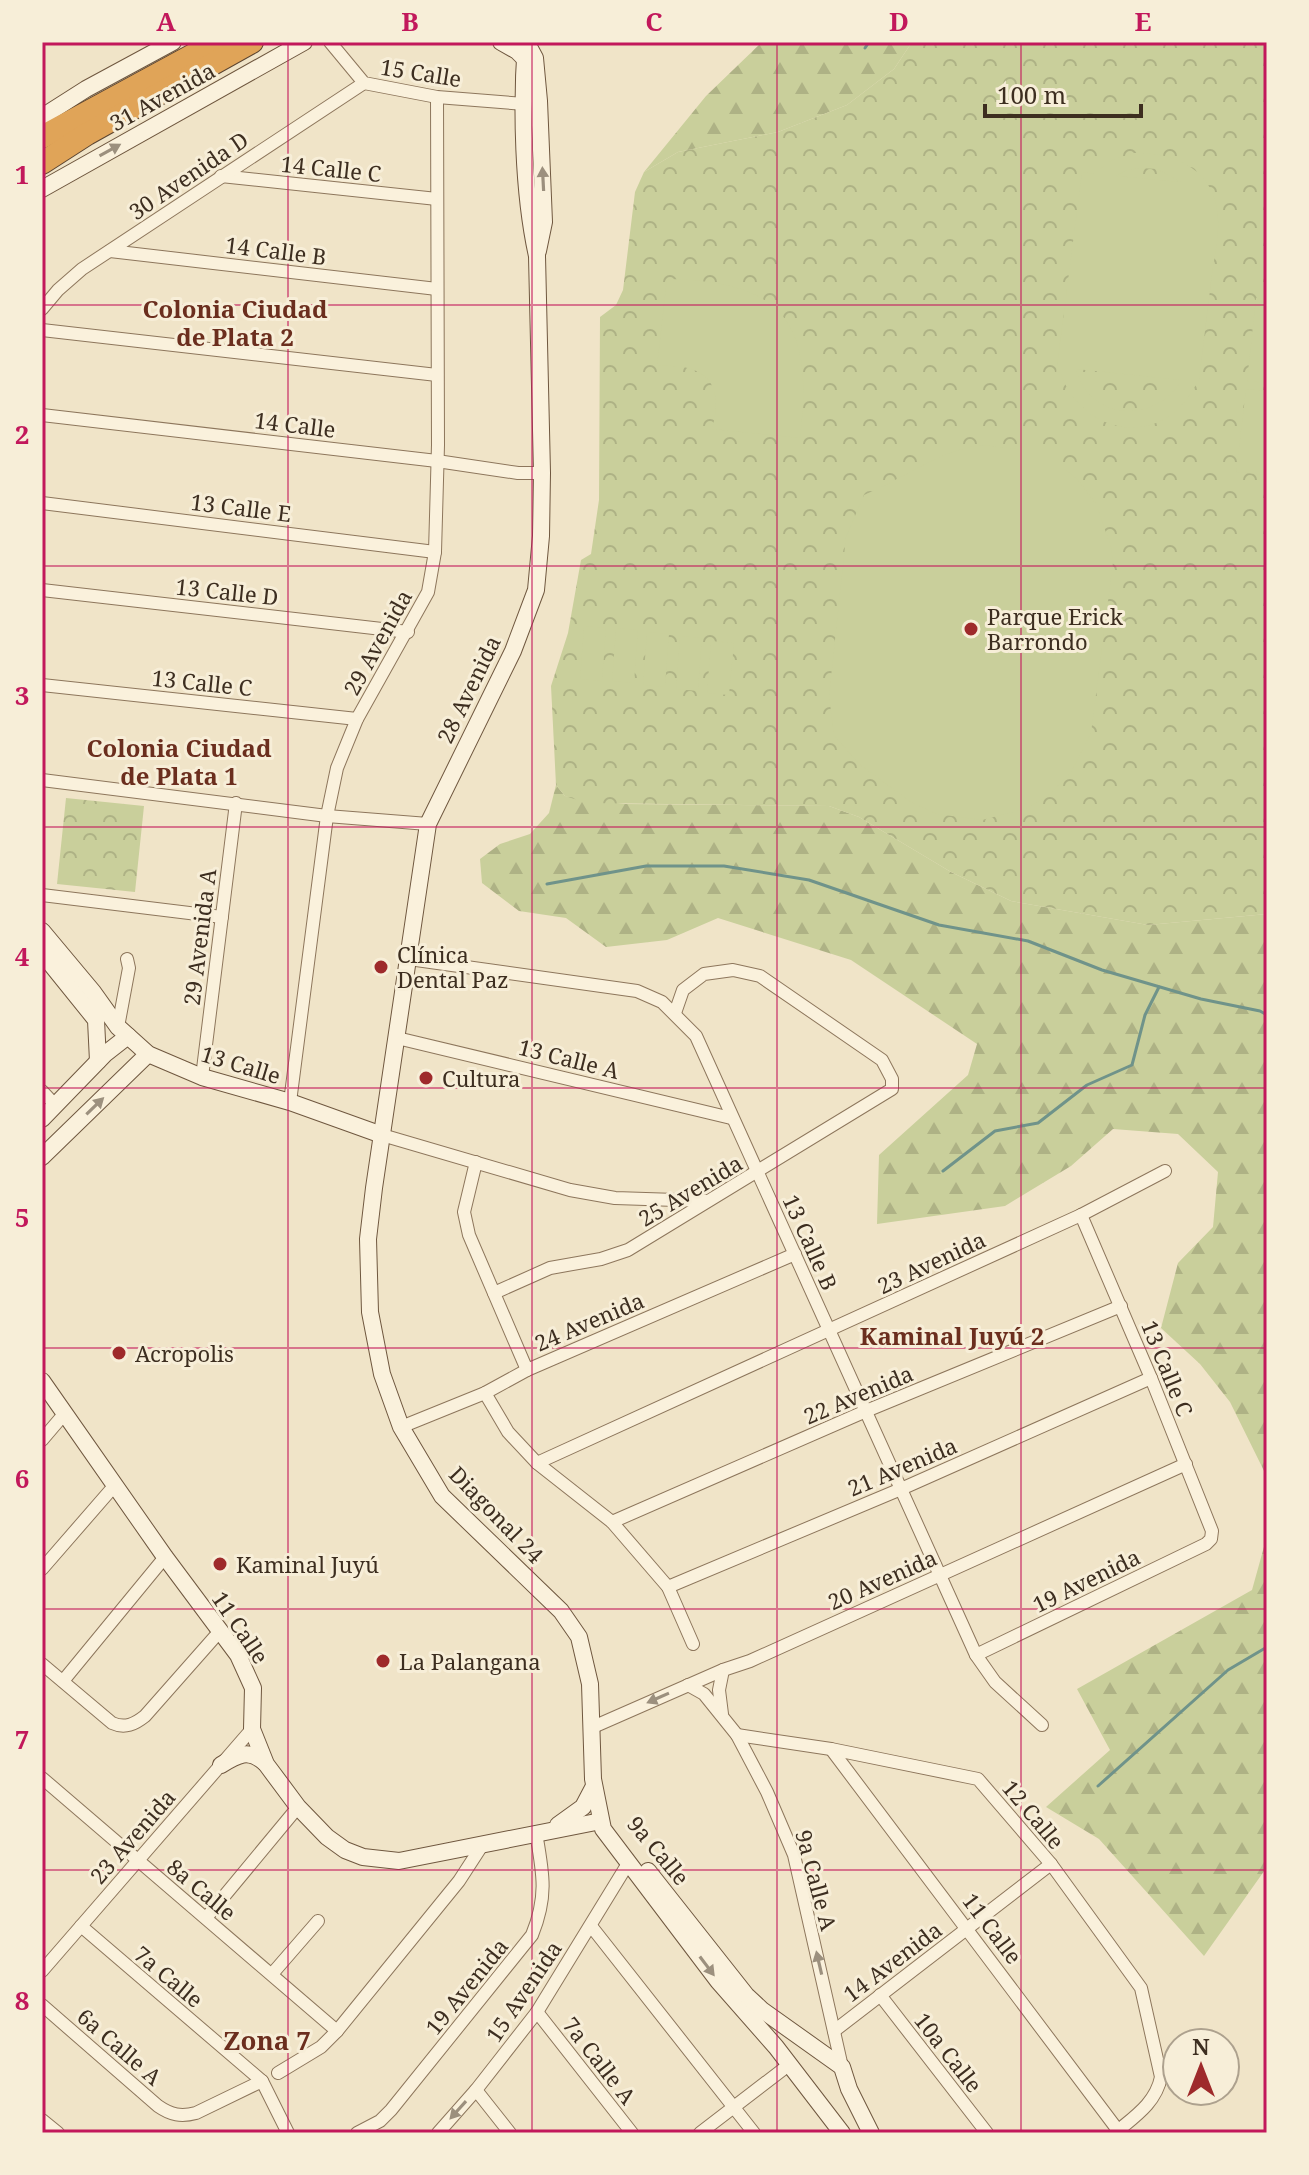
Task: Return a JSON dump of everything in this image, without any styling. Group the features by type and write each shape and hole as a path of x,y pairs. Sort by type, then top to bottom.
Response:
{"highway":[{"path":"42,137 217,42"},
{"path":"42,163 87,134 252,42"}],"main road":[{"name":"31 Avenida","path":"42,117 86,89 173,42"},
{"name":"31 Avenida","path":"42,189 304,42"},
{"path":"501,42 517,51 525,45"},
{"path":"532,103 544,42"},
{"name":"28 Avenida","path":"382,1135 428,824 513,651 536,590 542,473 537,256 544,222 532,103 535,58 525,45"},
{"name":"13 Calle","path":"42,931 123,1031 148,1054 202,1077 290,1102 382,1135"},
{"path":"42,953 96,1020 102,1058"},
{"path":"101,1003 108,1031 102,1058"},
{"path":"42,1119 102,1058 123,1031"},
{"path":"42,1157 148,1054"},
{"name":"Diagonal 24","path":"382,1135 368,1239 370,1312 382,1374 401,1427 442,1496 553,1602 579,1637 590,1684 594,1787 601,1821"},
{"name":"11 Calle","path":"42,1381 238,1655 253,1688 252,1729 266,1764 298,1807 335,1844 371,1859 408,1859 601,1821"},
{"path":"221,1765 244,1754 256,1756 266,1764"},
{"name":"11 Calle","path":"540,1832 571,1818 583,1807 594,1787"},
{"name":"9a Calle","path":"601,1821 611,1842 718,1981 790,2064 842,2133"},
{"name":"9a Calle","path":"601,1821 609,1825 636,1855 746,1995 842,2067"},
{"path":"842,2067 849,2089 871,2133"},
{"path":"820,2104 830,2105 843,2100 849,2089"}],"street":[{"name":"15 Calle","path":"330,42 364,83 437,97 532,103"},
{"name":"30 Avenida D","path":"42,309 82,269 364,83"},
{"name":"29 Avenida","path":"290,1102 327,816 337,768 357,719 428,592 435,552 437,97"},
{"name":"14 Calle C","path":"221,176 437,199"},
{"name":"14 Calle B","path":"110,251 437,289"},
{"path":"42,330 437,375"},
{"name":"14 Calle","path":"42,415 518,473 542,473"},
{"name":"13 Calle E","path":"42,503 435,552"},
{"name":"13 Calle D","path":"42,590 408,632"},
{"name":"13 Calle C","path":"42,685 357,719"},
{"path":"42,780 327,816 428,824"},
{"name":"29 Avenida A","path":"202,1077 236,803"},
{"path":"42,895 222,917"},
{"path":"123,1031 129,968 127,959"},
{"name":"13 Calle B","path":"409,959 637,991 662,1002 696,1036 976,1655 995,1682 1042,1725"},
{"name":"25 Avenida","path":"494,1293 550,1268 601,1259 628,1250 892,1089 892,1079 882,1060 760,976 733,970 704,974 683,990 675,1013"},
{"name":"13 Calle A","path":"397,1038 731,1118"},
{"path":"42,1091 56,1106"},
{"name":"13 Calle","path":"382,1135 570,1190 615,1198 707,1201"},
{"path":"476,1162 464,1212 469,1235 527,1370"},
{"name":"23 Avenida","path":"537,1463 1081,1215 1165,1171"},
{"name":"13 Calle C","path":"1081,1215 1186,1464 1212,1531 1211,1539"},
{"name":"24 Avenida","path":"401,1427 485,1393 527,1370 795,1254"},
{"name":"22 Avenida","path":"612,1522 866,1411 1121,1306"},
{"name":"21 Avenida","path":"668,1587 901,1489 1151,1378"},
{"path":"485,1393 508,1432 537,1463 612,1522 668,1587 693,1644"},
{"path":"42,1440 65,1413"},
{"name":"20 Avenida","path":"593,1727 750,1661 1186,1464"},
{"path":"42,1569 115,1485"},
{"name":"19 Avenida","path":"976,1655 1211,1539"},
{"path":"63,1681 165,1557"},
{"path":"42,1664 112,1723 126,1726 145,1716 220,1631"},
{"path":"722,1717 719,1690 723,1670"},
{"name":"9a Calle A","path":"688,1685 704,1694 737,1735 767,1792 794,1855 842,2067"},
{"name":"23 Avenida","path":"42,1971 252,1729"},
{"name":"12 Calle","path":"737,1735 831,1749 978,1779 1051,1864 1141,1988 1161,2077 1158,2092 1151,2101 1118,2132"},
{"name":"11 Calle","path":"831,1749 1118,2132"},
{"name":"8a Calle","path":"42,1778 337,2031"},
{"path":"206,1918 298,1807"},
{"name":"19 Avenida","path":"357,2133 380,2121 391,2110 532,1935 541,1911 544,1890 540,1832"},
{"path":"278,2073 321,2047 337,2031 459,1881 483,1844"},
{"name":"15 Avenida","path":"438,2133 537,2012 629,1862"},
{"name":"14 Avenida","path":"834,2031 1051,1864"},
{"path":"272,1974 318,1921"},
{"name":"7a Calle","path":"81,1926 262,2081 288,2133"},
{"path":"591,1926 754,2133"},
{"name":"10a Calle","path":"880,1995 987,2133"},
{"name":"6a Calle A","path":"42,2005 158,2106 173,2114 196,2113 262,2081"},
{"name":"7a Calle A","path":"537,2012 632,2133"},
{"path":"700,2133 790,2064"},
{"path":"476,2090 510,2133"},
{"path":"42,2120 58,2133"}],"green space":[{"path":"762,42 912,42 894,69 847,105 778,132 678,152 644,172 706,96"},
{"name":"Parque Erick Barrondo","path":"912,42 1267,42 1267,914 1148,925 1011,901 951,872 859,817 829,806 587,803 565,796 556,785 551,686 568,633 581,560 591,554 599,500 600,317 616,305 623,290 635,192 644,172 678,152 778,132 847,105 894,69"},
{"path":"1134,153 1150,154 1165,156 1192,168 1211,189 1218,221 1199,380 1184,403 1172,414 1156,423 1139,427 1122,427 1092,415 1068,390 1061,374 1056,374 1082,172 1094,174 1112,160","holes":["1140,168 1157,169 1181,182 1116,176","1076,369 1181,380 1181,381 1170,395 1156,405 1124,411 1094,399 1083,386"]},
{"path":"667,279 707,282 740,289 765,300 783,317 795,339 802,366 800,438 712,429 716,399 707,379 688,368 657,366"},
{"path":"1256,298 1267,299 1267,383 1247,381"},
{"path":"1246,389 1267,391 1267,475 1236,472"},
{"name":"Parque Erick Barrondo","path":"981,445 1026,450 1066,470 1078,480 1096,504 1113,562 1091,733 1071,772 1050,794 1025,809 982,820 937,814 911,802 859,764 834,735 829,696 846,537 864,495 935,459"},
{"path":"584,626 606,628 602,681 580,679"},
{"path":"616,628 638,630 634,683 612,681"},
{"path":"647,632 669,634 665,687 643,685"},
{"path":"680,636 702,638 698,691 676,689"},
{"path":"711,641 734,643 729,695 707,693"},
{"path":"556,785 565,796 625,804 829,806 859,817 951,872 1011,901 1148,925 1267,914 1267,1477 1230,1402 1200,1364 1161,1328 1178,1263 1213,1227 1218,1172 1178,1134 1113,1129 1071,1166 1005,1206 877,1224 879,1155 968,1075 977,1044 851,960 718,918 667,940 606,947 566,918 519,911 482,883 480,859 500,844 530,834 549,813"},
{"path":"66,798 144,806 135,892 57,884"},
{"path":"1267,1536 1267,1867 1204,1956 1099,1839 1046,1807 1110,1750 1077,1689 1252,1590"}],"waterway":[{"path":"865,48 869,42"},
{"path":"547,884 646,866 724,866 809,880 939,925 1028,941 1102,970 1267,1015"},
{"path":"943,1171 995,1131 1038,1123 1087,1085 1132,1065 1145,1015 1159,987"},
{"path":"1098,1786 1228,1670 1267,1647"}],"place":[{"name":"Parque Erick Barrondo","path":"971,629"},
{"name":"Clínica Dental Paz","path":"381,967"},
{"name":"Cultura","path":"426,1078"},
{"name":"Acropolis","path":"119,1353"},
{"name":"Kaminal Juyú","path":"220,1564"},
{"name":"La Palangana","path":"383,1661"}],"district":[{"name":"Colonia Ciudad de Plata 2","path":"235,322"},
{"name":"Colonia Ciudad de Plata 1","path":"179,761"},
{"name":"Kaminal Juyú 2","path":"952,1335"},
{"name":"Zona 7","path":"267,2040"}]}
